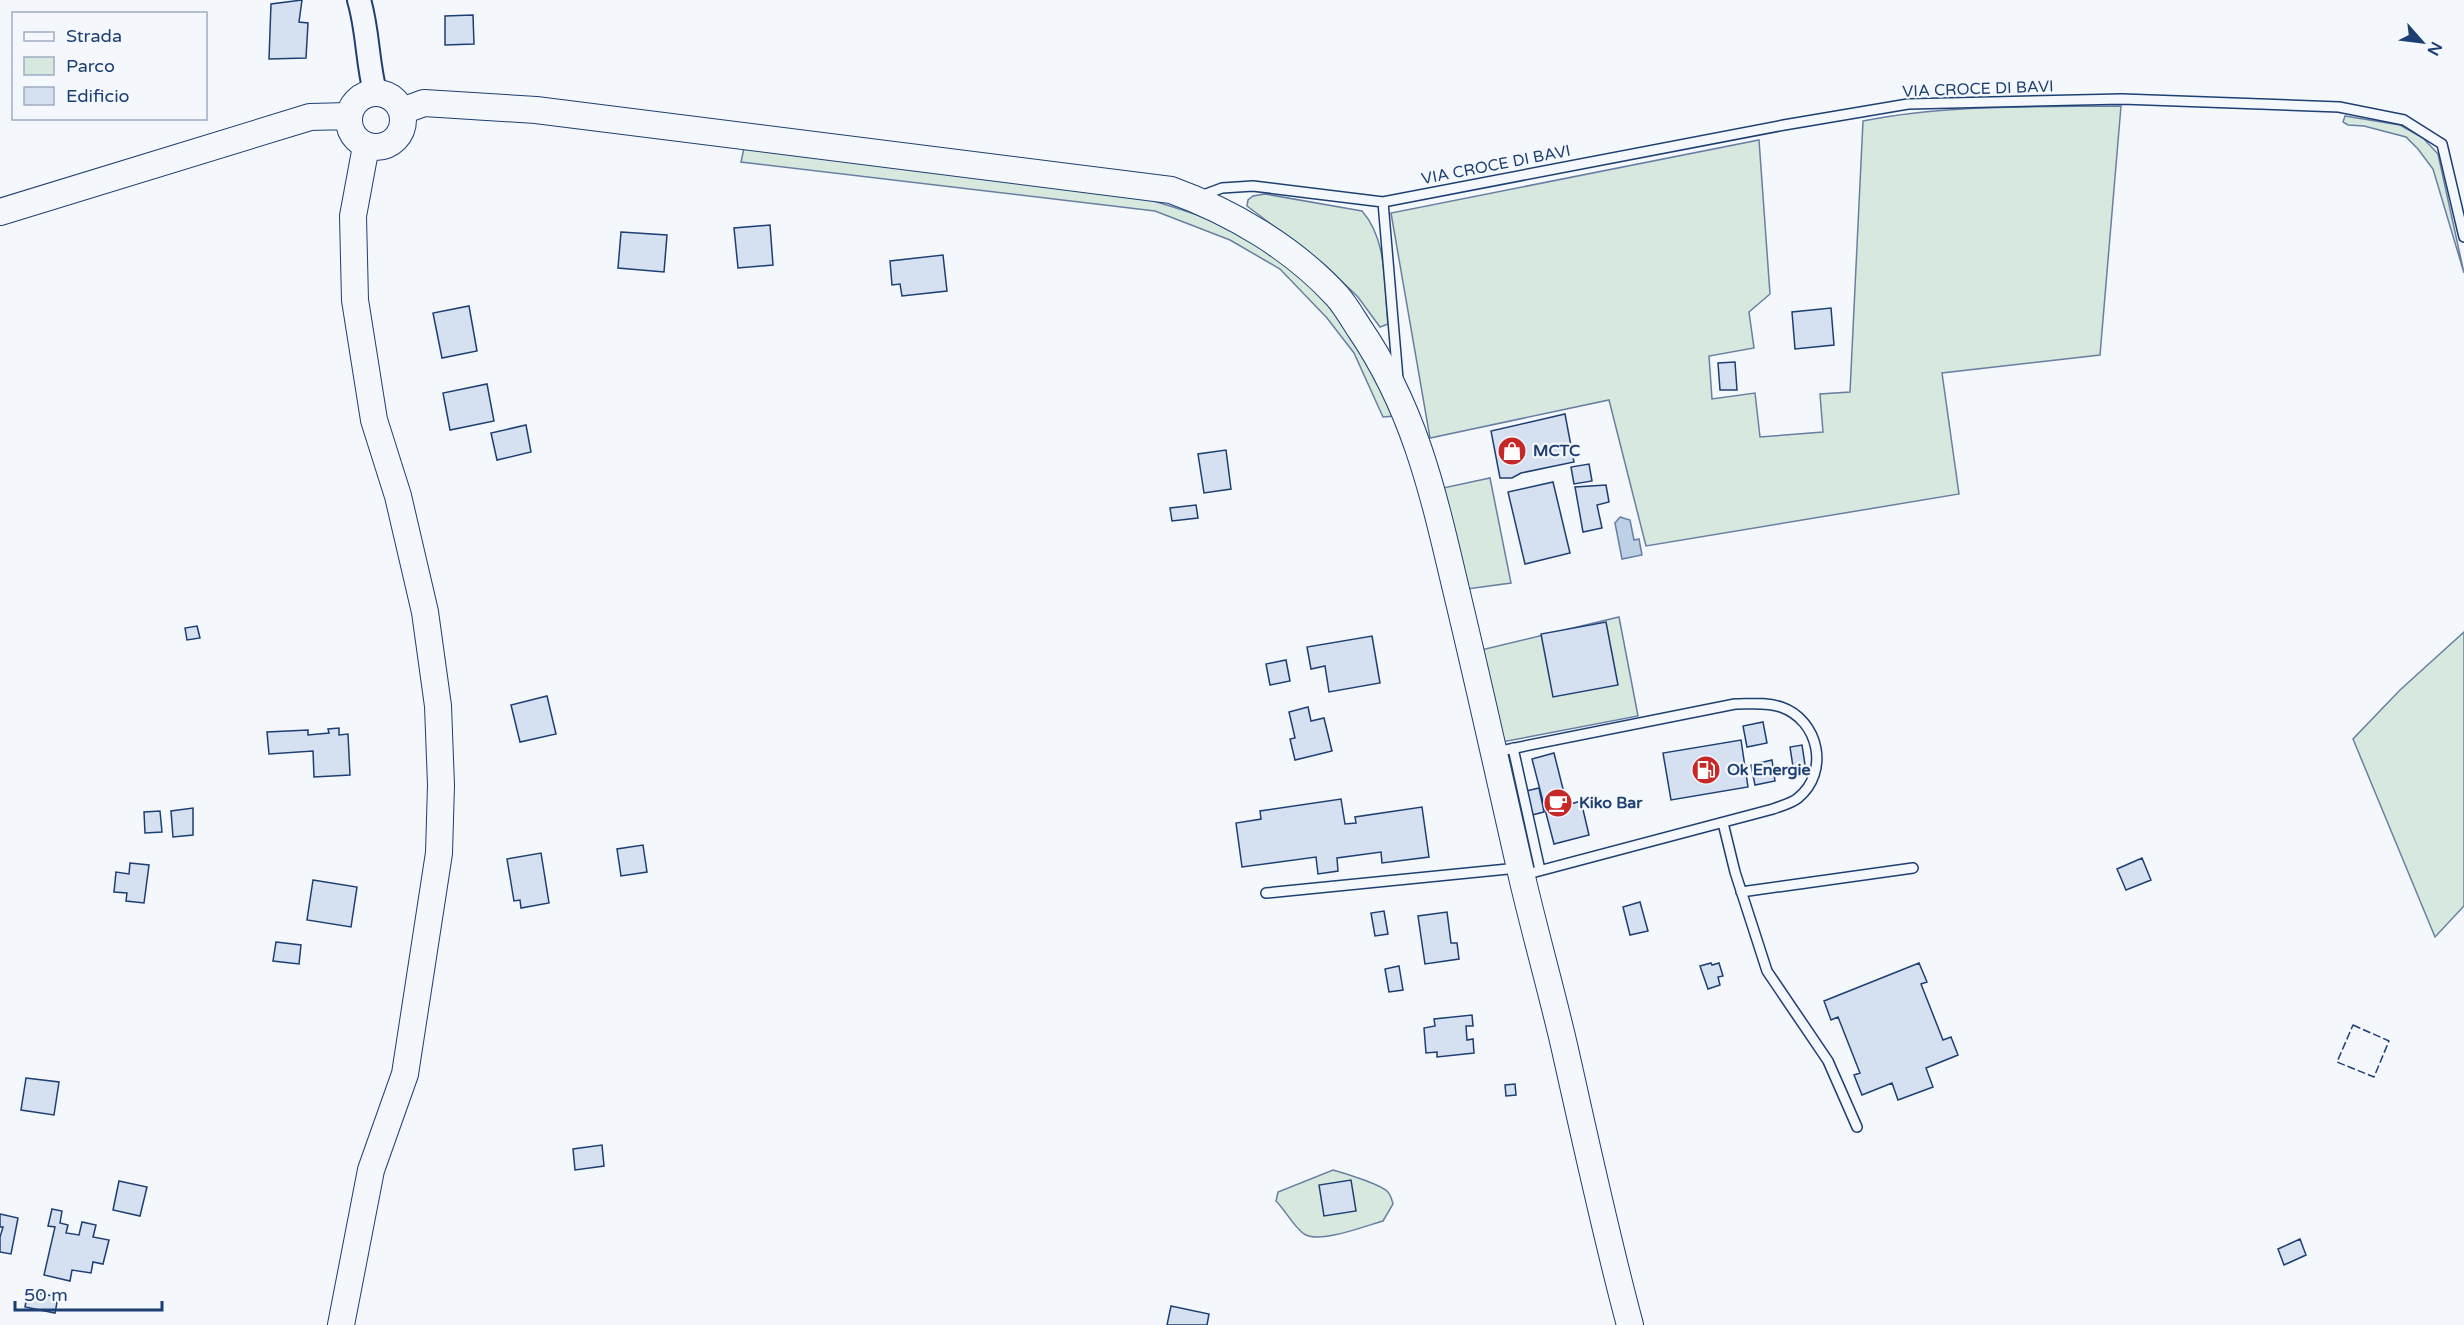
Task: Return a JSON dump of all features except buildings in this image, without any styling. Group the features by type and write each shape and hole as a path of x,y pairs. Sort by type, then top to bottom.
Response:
{"main road":[{"path":"375,92 392,97 402,111 402,129 392,142 375,147 366,146 352,134 349,116 358,99 366,94 375,92"},
{"path":"402,111 423,103 536,110 879,151 1171,190 1202,201 1240,222 1294,257 1338,297 1400,397 1427,471 1504,750 1556,1011 1606,1238 1630,1325"},
{"path":"0,212 310,117 349,116"},
{"path":"341,1325 371,1170 405,1074 439,853 441,785 438,706 425,612 398,496 374,420 355,300 353,216 366,146"}],"street":[{"path":"359,0 365,21 369,68 375,92"}],"lane":[{"name":"VIA CROCE DI BAVI","path":"1202,201 1206,194 1222,188 1253,186 1383,202 1785,125 1908,105 2122,99 2339,107 2404,120 2442,144 2464,237"},
{"path":"1383,202 1400,397"},
{"path":"1266,893 1527,871 1773,809 1798,798 1814,777 1818,758 1814,736 1802,722 1783,707 1764,704 1735,704 1504,750"},
{"path":"1723,823 1767,971 1828,1061 1857,1127"},
{"path":"1742,892 1912,868"}],"green space":[{"path":"2121,106 2100,355 1942,373 1959,494 1646,546 1609,400 1430,438 1391,213 1759,140 1770,294 1749,312 1754,348 1709,356 1712,399 1755,393 1760,437 1823,432 1820,394 1850,392 1863,121 1959,109"},
{"path":"2345,116 2400,125 2423,138 2438,154 2464,273 2433,169 2418,149 2406,137 2364,126 2348,125 2343,122"},
{"path":"744,148 1136,196 1210,220 1252,241 1285,264 1318,294 1360,345 1395,416 1383,417 1354,353 1327,318 1280,269 1230,240 1155,211 741,162"},
{"path":"1265,194 1362,211 1370,223 1381,250 1388,324 1380,327 1358,297 1325,265 1247,206 1248,200 1253,196"},
{"path":"1490,478 1511,583 1467,589 1443,488"},
{"path":"1619,617 1638,716 1502,742 1481,650"},
{"path":"2464,632 2464,906 2435,937 2353,739 2400,690"},
{"path":"1333,1170 1369,1182 1387,1191 1393,1204 1383,1221 1331,1236 1311,1237 1300,1231 1276,1201 1278,1192"}],"water":[{"path":"1620,517 1630,520 1634,540 1639,539 1642,555 1622,559 1615,523"}],"fence":[{"path":"2353,1025 2389,1041 2374,1077 2337,1062 2353,1025"}],"place":[{"name":"MCTC","path":"1512,451"},
{"name":"Ok Energie","path":"1706,770"},
{"name":"Kiko Bar","path":"1558,803"}]}
